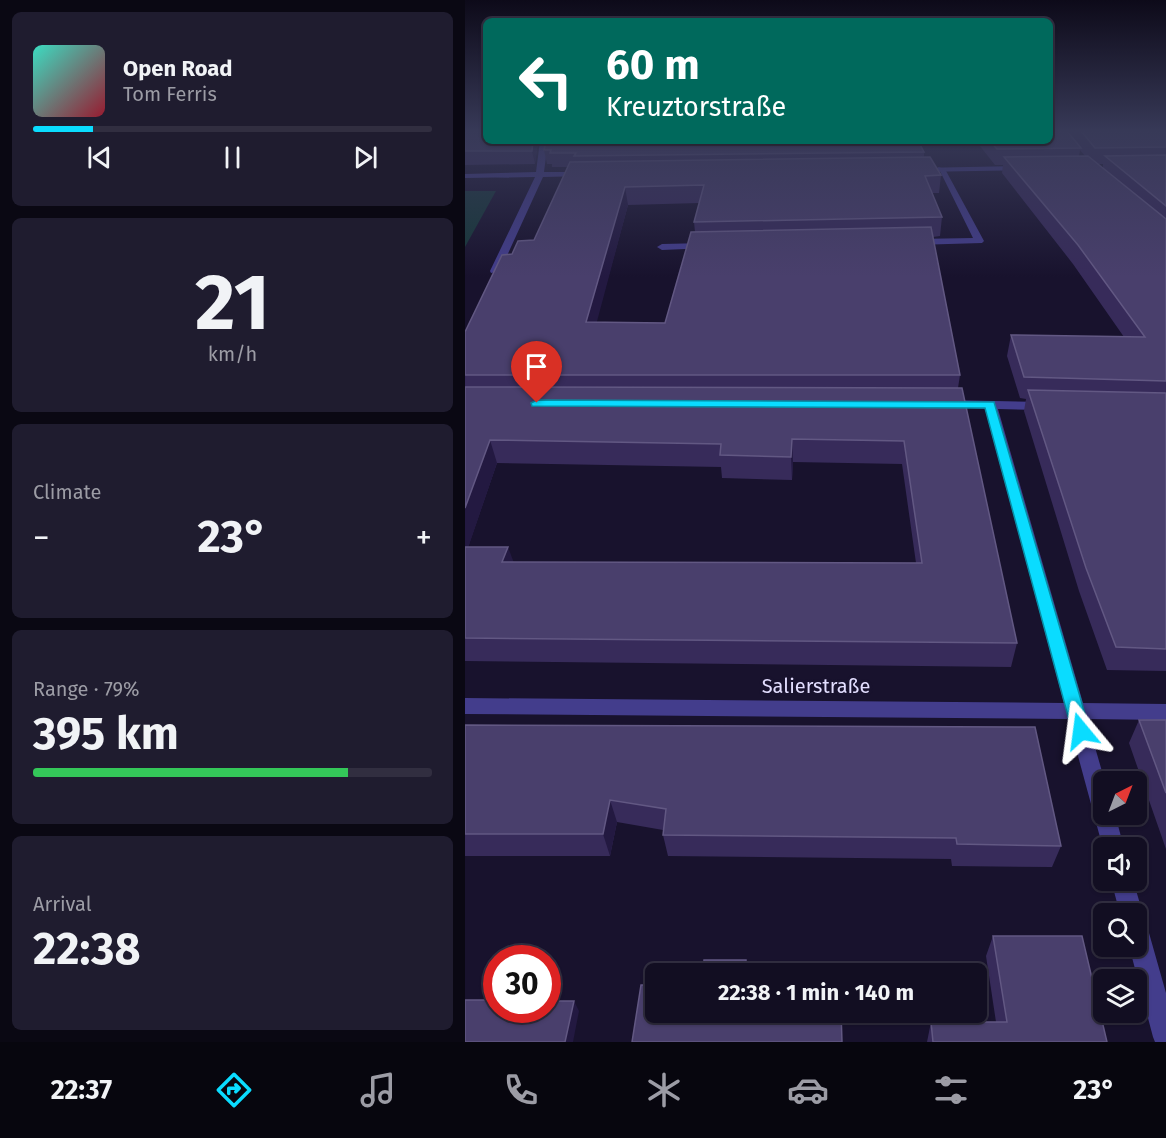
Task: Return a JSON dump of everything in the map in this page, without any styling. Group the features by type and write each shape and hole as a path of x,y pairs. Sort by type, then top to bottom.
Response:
{"street":[{"path":"490,283 538,180"},
{"path":"908,242 979,241 947,180"},
{"path":"662,247 721,246"},
{"path":"930,404 1060,406"},
{"path":"990,405 1093,775"},
{"name":"Salierstraße","path":"465,706 1166,712"},
{"path":"1144,957 1166,1037"}],"green space":[{"path":"465,191 496,191 465,247"}],"building":[{"path":"562,180 927,180 942,217 694,222 704,185 625,187 586,322 665,323 691,232 931,227 960,375 465,375 465,332 502,255 512,254 518,241 534,240"},
{"path":"1023,180 1117,180 1166,219 1166,381 1024,377 1011,335 1145,337 1078,245"},
{"path":"1134,180 1166,180 1166,206"},
{"path":"465,387 962,388 1017,643 465,638 465,547 508,547 502,562 922,563 904,441 792,439 791,457 720,455 721,444 490,440 465,508"},
{"path":"1028,390 1166,393 1166,649 1116,647 1086,568"},
{"path":"1139,720 1166,720 1166,793"},
{"path":"465,725 1035,727 1061,846 957,844 956,838 663,835 666,809 610,800 603,834 465,834"},
{"path":"993,936 1082,936 1093,983 1093,1023 1103,1023 1107,1042 933,1042 931,1023 1007,1022"},
{"path":"704,960 746,960 746,963 704,963"},
{"path":"641,985 645,985 645,1023 841,1023 842,1042 632,1042"},
{"path":"465,1000 483,1000 483,1023 561,1023 561,1001 574,1001 565,1042 465,1042"}],"route":[{"path":"537,403 990,405 1081,731"}]}
